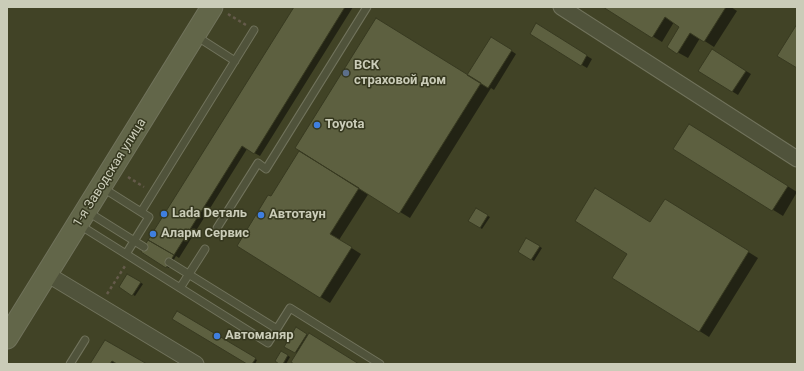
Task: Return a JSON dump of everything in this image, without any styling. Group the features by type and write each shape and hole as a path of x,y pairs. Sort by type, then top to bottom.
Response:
{"main road":[{"name":"1-я Заводская улица","path":"7,338 194,35 218,9"}],"street":[{"path":"561,7 797,159"},
{"path":"47,274 196,364"}],"lane":[{"path":"217,228 258,163 266,169 367,7"},
{"path":"141,212 254,30"},
{"path":"194,35 235,61"},
{"path":"101,187 149,217 126,254"},
{"path":"82,217 135,241 144,247"},
{"path":"82,217 126,254 268,343 290,308 380,364"},
{"path":"180,288 205,249"},
{"path":"169,262 277,330"},
{"path":"70,364 84,340"}],"path":[{"path":"218,9 254,30"},
{"path":"123,174 153,192"},
{"path":"118,277 121,272"}],"building":[{"path":"294,7 345,7 254,154 242,146 174,255 148,240"},
{"path":"603,7 726,7 704,42 690,33 677,54 667,47 679,27 665,17 652,38"},
{"path":"376,18 481,83 399,214 295,148"},
{"path":"536,23 587,55 581,66 530,34"},
{"path":"797,24 797,68 777,56"},
{"path":"491,37 512,50 488,88 467,75"},
{"path":"712,49 746,71 732,92 698,71"},
{"path":"689,124 788,186 772,211 673,149"},
{"path":"299,151 359,188 330,234 352,247 320,298 237,246 268,195 271,196"},
{"path":"595,188 650,222 665,199 749,251 699,332 612,278 627,254 575,221"},
{"path":"476,208 488,215 480,228 468,221"},
{"path":"526,238 540,246 531,260 518,252"},
{"path":"148,240 174,255 166,268 141,252"},
{"path":"127,274 141,282 132,296 119,287"},
{"path":"177,311 256,358 252,364 247,364 172,319"},
{"path":"296,327 307,334 295,353 284,347"},
{"path":"309,333 359,364 294,364 291,362"},
{"path":"105,340 147,364 117,364 112,361 110,364 90,364"},
{"path":"281,351 288,355 283,364 279,364 275,361"}],"place":[{"name":"ВСК страховой дом","path":"346,73"},
{"name":"Toyota","path":"317,125"},
{"name":"Lada Dеталь","path":"164,214"},
{"name":"Автотаун","path":"261,215"},
{"name":"Аларм Сервис","path":"153,234"},
{"name":"Автомаляр","path":"217,336"}]}
